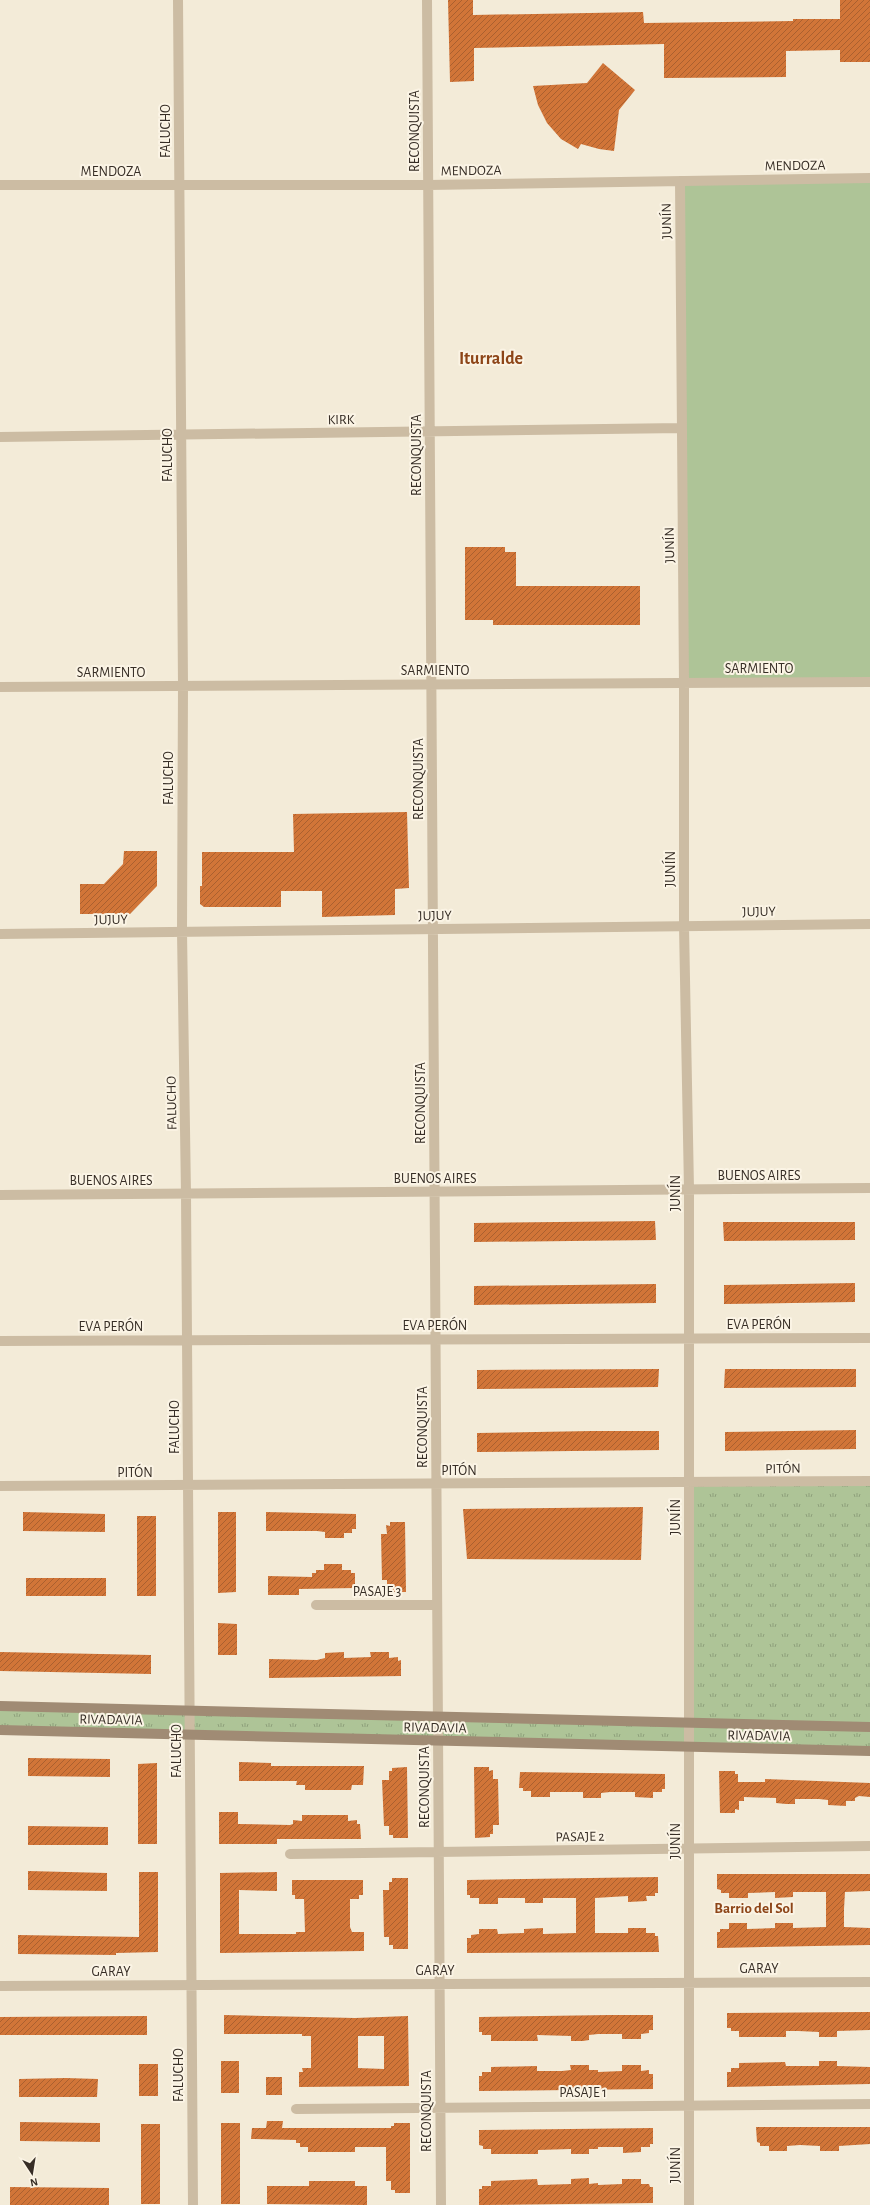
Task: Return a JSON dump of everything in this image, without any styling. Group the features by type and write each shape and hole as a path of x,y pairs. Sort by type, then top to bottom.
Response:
{"street":[{"name":"FALUCHO","path":"178,0 183,686 182,932 186,1194 193,2205"},
{"name":"RECONQUISTA","path":"427,0 441,2205"},
{"name":"MENDOZA","path":"0,185 428,185 870,178"},
{"name":"JUNÍN","path":"680,181 684,683 684,926 689,1189 688,2205"},
{"name":"KIRK","path":"0,437 181,436 682,428"},
{"name":"SARMIENTO","path":"0,687 870,682"},
{"name":"JUJUY","path":"0,934 870,924"},
{"name":"BUENOS AIRES","path":"0,1195 870,1188"},
{"name":"EVA PERÓN","path":"0,1340 870,1338"},
{"name":"PITÓN","path":"0,1486 870,1481"},
{"name":"PASAJE 3","path":"316,1605 437,1605"},
{"name":"RIVADAVIA","path":"0,1706 870,1727"},
{"name":"RIVADAVIA","path":"0,1730 870,1752"},
{"name":"PASAJE 2","path":"290,1854 870,1846"},
{"name":"GARAY","path":"0,1986 870,1982"},
{"name":"PASAJE 1","path":"296,2109 870,2104"}],"green space":[{"path":"870,178 870,682 684,683 680,181"},
{"path":"870,1481 870,1751 0,1730 0,1706 688,1723 689,1483"}],"building":[{"path":"448,0 473,0 473,15 643,12 644,23 840,19 840,0 870,0 870,62 840,62 840,50 786,51 786,77 664,78 664,44 474,48 474,81 450,82"},
{"path":"603,63 635,90 619,110 614,151 581,144 578,149 561,139 547,123 538,105 533,86 587,83"},
{"path":"465,547 505,547 505,552 516,552 516,586 640,586 640,625 493,625 493,620 465,620"},
{"path":"407,812 409,888 395,889 395,915 322,917 322,891 281,891 281,907 204,907 200,904 200,886 202,886 202,852 294,852 293,814"},
{"path":"124,851 157,851 157,886 130,914 80,914 80,884 104,884 123,864"},
{"path":"655,1221 656,1240 474,1242 474,1223"},
{"path":"723,1222 855,1222 855,1240 724,1241"},
{"path":"855,1283 855,1302 724,1304 724,1285"},
{"path":"656,1284 656,1303 474,1305 474,1286"},
{"path":"659,1369 658,1387 477,1389 477,1370"},
{"path":"725,1369 856,1369 856,1387 724,1388"},
{"path":"856,1430 856,1449 725,1451 725,1432"},
{"path":"659,1431 659,1450 477,1452 477,1433"},
{"path":"643,1507 641,1560 467,1559 463,1509"},
{"path":"23,1512 105,1514 105,1532 23,1531"},
{"path":"218,1512 236,1512 236,1592 218,1593"},
{"path":"266,1512 356,1514 356,1529 352,1529 352,1533 344,1533 344,1538 325,1538 325,1532 317,1531 266,1531"},
{"path":"137,1516 156,1516 156,1596 137,1596"},
{"path":"390,1522 405,1522 406,1592 390,1592 390,1589 387,1589 387,1580 382,1580 381,1534 387,1534 386,1525 390,1526"},
{"path":"324,1564 342,1564 342,1570 351,1570 351,1573 355,1573 355,1588 299,1589 299,1595 268,1595 268,1576 312,1577 312,1573 316,1573 316,1570 324,1570"},
{"path":"26,1578 106,1578 106,1596 26,1596"},
{"path":"218,1623 237,1624 237,1655 218,1655"},
{"path":"0,1652 151,1655 151,1674 0,1671"},
{"path":"344,1652 344,1658 371,1657 370,1652 389,1652 389,1658 398,1657 398,1661 401,1660 401,1676 269,1678 269,1659 317,1660 325,1658 325,1653"},
{"path":"28,1758 110,1759 110,1777 28,1776"},
{"path":"239,1762 271,1763 271,1766 364,1766 363,1785 352,1785 351,1790 305,1790 305,1785 296,1785 297,1781 239,1781"},
{"path":"157,1763 157,1844 138,1844 138,1764"},
{"path":"407,1767 408,1838 393,1838 393,1835 389,1835 389,1826 384,1826 382,1780 389,1780 389,1771 392,1771 392,1768"},
{"path":"474,1767 489,1767 489,1771 493,1770 493,1779 498,1779 499,1825 493,1825 493,1834 490,1834 490,1837 475,1838"},
{"path":"719,1771 735,1771 735,1774 738,1774 738,1782 765,1782 765,1779 870,1783 870,1797 859,1796 855,1798 855,1801 846,1801 846,1806 828,1805 828,1800 819,1799 795,1799 795,1804 786,1804 776,1803 776,1798 744,1797 744,1801 739,1801 739,1810 735,1809 735,1813 720,1813"},
{"path":"520,1772 665,1774 665,1789 662,1789 662,1792 653,1792 653,1798 635,1797 635,1792 601,1793 601,1798 583,1798 583,1792 550,1792 550,1797 531,1797 531,1791 523,1791 523,1788 519,1788"},
{"path":"219,1812 238,1812 238,1824 290,1825 293,1824 293,1820 302,1821 302,1815 348,1815 348,1821 357,1820 357,1824 360,1824 361,1839 277,1839 277,1844 219,1844"},
{"path":"28,1826 108,1827 108,1845 28,1845"},
{"path":"28,1871 107,1873 107,1891 28,1890"},
{"path":"139,1872 158,1872 158,1952 116,1953 116,1955 18,1954 18,1935 139,1937"},
{"path":"277,1872 277,1891 239,1890 239,1934 296,1934 296,1932 305,1932 304,1899 295,1899 295,1895 292,1895 292,1880 363,1880 363,1895 359,1895 359,1899 350,1899 350,1927 352,1932 364,1932 364,1951 220,1953 220,1873"},
{"path":"717,1874 870,1874 870,1891 845,1892 844,1927 870,1928 870,1945 717,1948 717,1932 720,1932 720,1929 729,1929 729,1923 747,1923 747,1929 775,1928 775,1923 793,1923 793,1928 826,1927 826,1892 793,1892 793,1897 775,1898 775,1892 748,1893 748,1898 729,1898 729,1893 721,1893 721,1890 717,1889"},
{"path":"658,1877 658,1893 655,1893 655,1896 646,1896 647,1901 628,1902 628,1896 595,1898 595,1933 628,1933 628,1928 646,1928 646,1933 655,1933 655,1936 658,1936 659,1952 467,1953 467,1938 471,1938 471,1935 479,1934 479,1929 497,1929 498,1934 524,1933 524,1929 543,1928 543,1934 576,1933 576,1898 543,1898 543,1903 525,1903 525,1898 498,1898 498,1904 479,1904 479,1898 470,1898 470,1895 467,1895 467,1880"},
{"path":"392,1878 408,1878 408,1949 393,1949 393,1945 389,1945 389,1937 384,1937 383,1890 389,1890 389,1882 392,1882"},
{"path":"870,2012 870,2030 837,2031 837,2037 819,2037 819,2032 786,2031 786,2037 739,2037 739,2031 731,2031 731,2028 727,2028 727,2013"},
{"path":"224,2015 355,2018 408,2016 409,2086 299,2087 299,2072 303,2072 302,2068 311,2068 311,2036 302,2036 302,2034 224,2034","holes":["358,2036 384,2036 384,2069 358,2068"]},
{"path":"653,2015 653,2030 649,2030 649,2033 641,2034 641,2039 622,2039 622,2034 598,2034 589,2035 589,2040 583,2041 571,2041 571,2036 537,2035 538,2041 491,2041 491,2035 482,2035 482,2032 479,2032 479,2017"},
{"path":"147,2016 147,2035 0,2035 0,2017"},
{"path":"221,2061 239,2061 239,2093 221,2093"},
{"path":"819,2061 837,2061 837,2066 870,2067 870,2084 727,2087 727,2072 731,2072 731,2068 739,2068 739,2063 785,2062 786,2066 819,2066"},
{"path":"139,2064 158,2064 158,2096 139,2096"},
{"path":"570,2065 589,2065 589,2070 598,2070 598,2072 622,2071 622,2065 641,2065 641,2071 649,2070 649,2074 653,2074 653,2089 479,2091 479,2076 482,2076 482,2072 491,2072 491,2067 537,2066 537,2071 562,2071 571,2070"},
{"path":"266,2077 282,2077 282,2095 266,2095"},
{"path":"19,2079 98,2079 97,2097 19,2097"},
{"path":"267,2121 283,2121 282,2128 391,2128 391,2126 394,2126 394,2123 410,2123 410,2193 395,2193 395,2190 391,2190 391,2181 386,2181 386,2147 355,2147 355,2152 308,2152 308,2147 300,2147 300,2143 296,2143 296,2140 251,2139 252,2128 266,2128"},
{"path":"20,2122 100,2123 100,2142 20,2141"},
{"path":"221,2123 240,2123 240,2204 221,2204"},
{"path":"141,2124 160,2124 160,2204 141,2204"},
{"path":"756,2127 870,2127 870,2144 839,2146 839,2151 820,2151 820,2146 800,2145 787,2146 787,2151 769,2151 769,2146 760,2146 760,2143 757,2142"},
{"path":"653,2128 653,2144 650,2144 650,2147 641,2147 641,2152 623,2153 623,2147 598,2147 598,2149 589,2149 589,2154 571,2154 571,2149 538,2150 538,2154 491,2154 491,2149 483,2149 483,2146 479,2145 479,2130"},
{"path":"589,2178 589,2184 598,2183 598,2185 622,2184 622,2179 641,2179 641,2184 649,2184 650,2187 653,2187 653,2203 479,2205 479,2189 482,2189 482,2186 491,2186 491,2181 537,2179 538,2185 571,2184 571,2179"},
{"path":"309,2181 355,2181 355,2186 367,2186 367,2205 267,2204 267,2186 309,2186"},
{"path":"10,2187 109,2188 109,2205 10,2205"}],"district":[{"name":"Iturralde","path":"491,358"},
{"name":"Barrio del Sol","path":"754,1908"}]}
